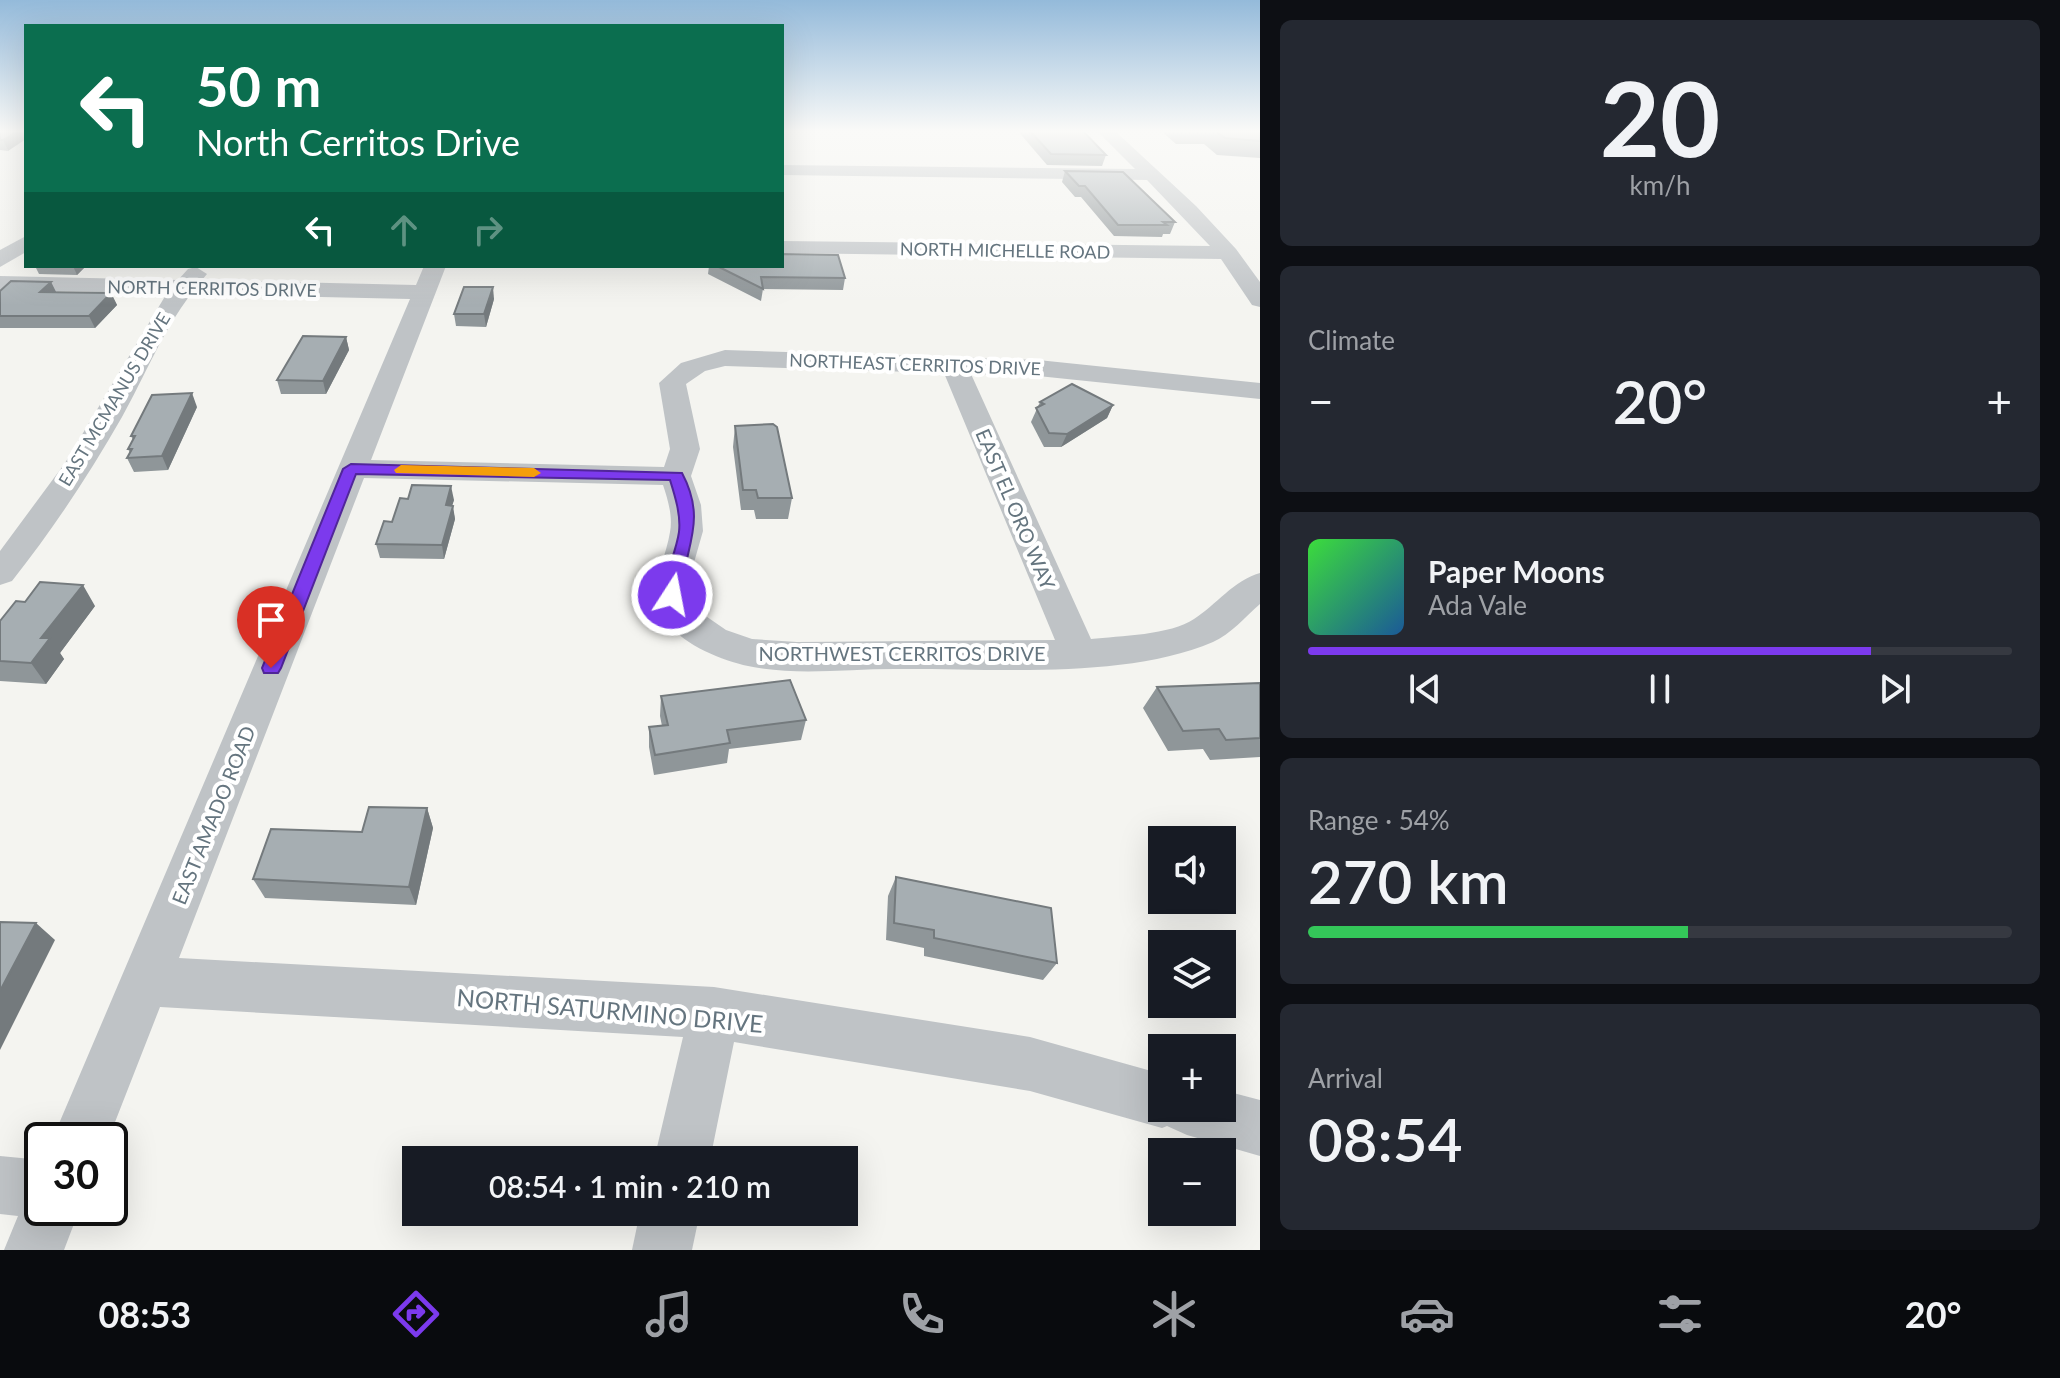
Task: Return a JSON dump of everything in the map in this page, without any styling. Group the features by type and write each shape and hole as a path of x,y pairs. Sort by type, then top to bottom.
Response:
{"street":[{"path":"1163,188 1249,278 1260,300"},
{"path":"0,260 24,243"},
{"name":"NORTH MICHELLE ROAD","path":"784,247 1227,253"},
{"name":"EAST MCMANUS DRIVE","path":"0,573 85,455 121,394 149,335 202,268"},
{"name":"NORTH CERRITOS DRIVE","path":"0,283 184,287 430,279"},
{"name":"EAST AMADO ROAD","path":"88,1122 430,279"},
{"name":"NORTHEAST CERRITOS DRIVE","path":"676,476 685,449 682,424 672,399 672,383 683,371 701,362 725,358 953,363 1126,375 1260,391"},
{"name":"EAST EL ORO WAY","path":"953,363 1079,654"},
{"path":"351,469 676,476"},
{"name":"NORTHWEST CERRITOS DRIVE","path":"676,476 685,505 687,531 674,573 672,595 683,618 713,639 749,653 797,656 1079,654 1146,647 1203,632 1260,585"},
{"name":"NORTH SATURMINO DRIVE","path":"147,981 714,1013 1030,1064 1148,1097"},
{"path":"685,1146 714,1013"},
{"path":"1236,1121 1260,1128"},
{"path":"0,1185 24,1187"},
{"path":"34,1250 44,1226"},
{"path":"662,1250 667,1226"}],"building":[{"path":"1087,188 1140,188 1175,222 1163,222 1167,225 1118,225"},
{"path":"784,254 838,255 845,278 761,277 763,289 721,268 784,268"},
{"path":"11,281 51,282 40,292 111,293 89,316 0,316 0,291"},
{"path":"464,287 493,287 484,314 454,314"},
{"path":"303,336 346,337 323,381 277,380"},
{"path":"1072,384 1113,405 1067,434 1049,433 1036,408 1044,404 1040,402"},
{"path":"192,393 162,456 127,458 135,436 131,436 152,395"},
{"path":"773,424 777,427 792,498 758,498 756,490 743,490 735,426"},
{"path":"412,485 451,486 446,505 453,506 442,545 376,544 384,521 392,522 400,498 408,499"},
{"path":"40,582 83,585 41,638 50,638 31,663 0,661 0,621 16,601 25,602"},
{"path":"790,680 806,720 727,730 730,743 655,755 649,727 668,725 661,696"},
{"path":"1260,683 1260,738 1226,740 1219,729 1183,731 1157,687"},
{"path":"369,807 427,808 409,887 253,879 271,829 362,832"},
{"path":"896,877 1051,908 1057,963 934,938 934,930 894,923"},
{"path":"0,922 36,923 0,991"}],"slow traffic":[{"path":"401,470 534,473"}],"route":[{"path":"271,668 351,469 676,476 685,505 687,531 674,573 672,595"}]}
